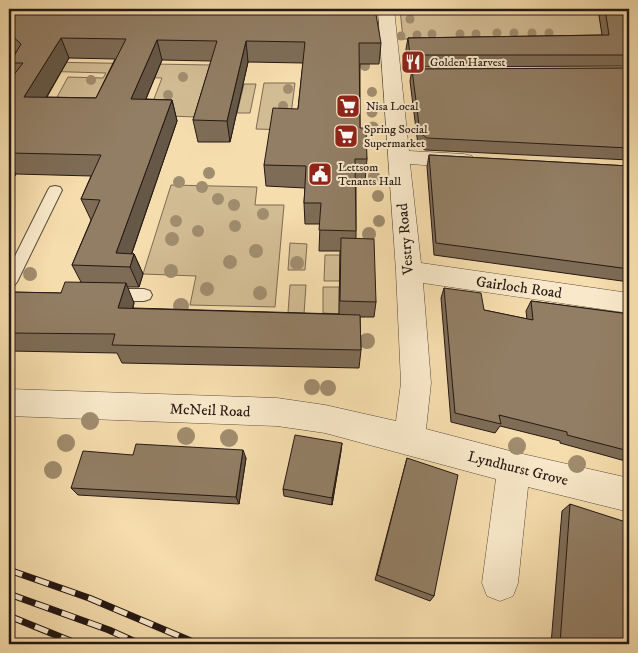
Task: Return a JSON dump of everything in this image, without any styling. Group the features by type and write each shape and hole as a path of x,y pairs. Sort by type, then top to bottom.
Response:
{"street":[{"name":"Vestry Road","path":"386,9 402,74 398,157 416,383 408,439"},
{"path":"9,57 19,65 10,80"},
{"path":"398,157 485,162"},
{"name":"Gairloch Road","path":"408,271 629,303"},
{"name":"McNeil Road","path":"9,403 276,412 325,419 408,439"},
{"name":"Lyndhurst Grove","path":"408,439 514,468 629,495"},
{"path":"500,583 514,468"}],"lane":[{"path":"12,289 55,190"},
{"path":"96,294 144,295"}],"shaded area":[{"path":"400,9 598,9 603,38 403,39"},
{"path":"43,62 210,65 195,117 170,116 150,109 162,78 123,77 100,104 57,97 68,77 103,78 106,73 37,71"},
{"path":"264,83 295,83 289,130 256,129"},
{"path":"244,84 256,84 250,113 237,113"},
{"path":"171,185 257,187 255,205 284,205 275,307 190,305 196,276 143,274"},
{"path":"290,243 307,244 305,270 288,270"},
{"path":"325,255 340,255 340,281 324,281"},
{"path":"290,285 306,285 304,314 288,313"},
{"path":"323,287 339,287 339,314 323,313"}],"building":[{"path":"9,9 375,9 381,43 359,43 360,128 366,128 367,159 355,159 356,231 319,230 321,203 304,203 306,166 264,165 273,108 298,109 305,42 246,41 227,121 193,120 217,41 157,40 131,99 172,100 116,253 134,254 130,267 72,265 100,200 81,199 101,155 9,153 9,81 23,63 10,63 21,44 9,33","holes":["61,38 126,39 96,98 24,97"]},
{"path":"605,9 629,9 629,55 410,55 408,38 609,35"},
{"path":"629,68 629,148 427,138 420,133 412,69"},
{"path":"429,155 629,166 629,269 436,243"},
{"path":"341,238 374,239 376,302 340,301"},
{"path":"65,282 126,283 118,308 360,315 361,350 112,345 115,334 9,333 9,292 61,293"},
{"path":"444,288 481,293 484,310 533,320 531,301 629,314 629,451 567,435 567,432 499,415 501,424 455,413"},
{"path":"295,435 342,443 332,498 283,489"},
{"path":"136,444 243,450 236,497 71,488 83,451 133,455"},
{"path":"407,458 458,475 434,596 377,575"},
{"path":"570,504 629,523 629,644 560,644"}],"railway":[{"path":"9,570 89,598 198,644"},
{"path":"9,594 109,630 140,644"},
{"path":"9,616 78,644"}],"place":[{"name":"Golden Harvest","path":"413,62"},
{"name":"Nisa Local","path":"348,106"},
{"name":"Spring Social Supermarket","path":"346,136"},
{"name":"Lettsom Tenants Hall","path":"320,174"}]}
